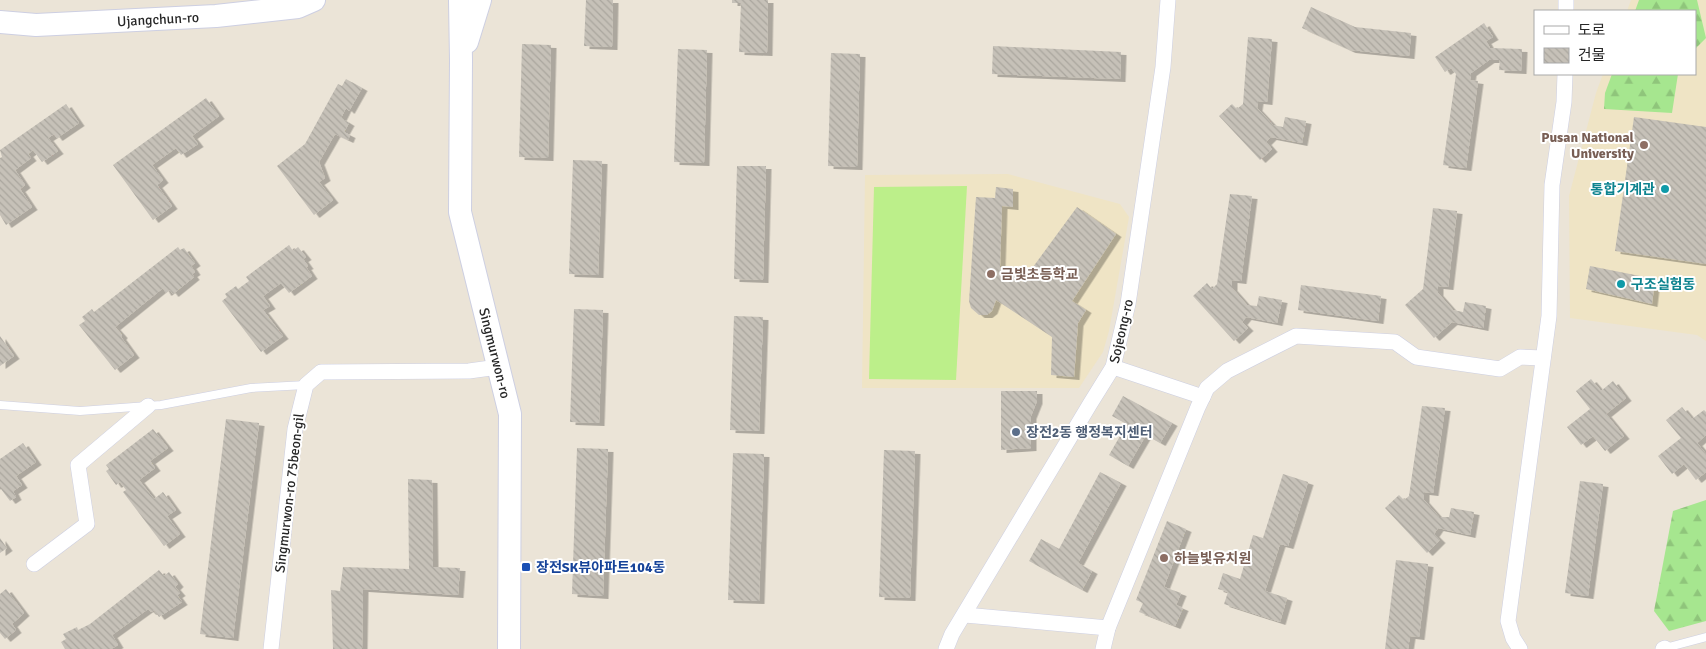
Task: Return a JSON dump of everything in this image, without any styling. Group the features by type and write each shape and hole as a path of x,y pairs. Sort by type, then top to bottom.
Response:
{"main road":[{"name":"Ujangchun-ro","path":"0,22 36,25 216,16 298,7 314,0"},
{"name":"Singmurwon-ro","path":"460,0 460,212 510,414 509,649"},
{"name":"Singmurwon-ro","path":"461,60 480,0"}],"street":[{"name":"Sojeong-ro","path":"946,649 952,634 1113,367 1128,304 1163,67 1168,0"},
{"path":"1520,649 1513,638 1508,621 1549,316 1552,186 1564,102 1565,75"},
{"path":"1103,649 1108,628 1203,397 1208,388 1227,371 1296,336 1395,342 1416,357 1500,369 1520,356 1543,358"},
{"path":"306,384 320,372 469,371 498,367"},
{"path":"1113,367 1203,397"},
{"name":"Singmurwon-ro 75beon-gil","path":"271,649 294,428 306,384"},
{"path":"34,564 87,524 78,466 148,406"},
{"path":"965,615 1108,628"}],"lane":[{"path":"0,405 80,412 148,406 251,388 306,384"},
{"path":"1664,648 1706,637"}],"shaded area":[{"name":"Pusan National University","path":"1631,0 1706,0 1706,341 1697,335 1570,318 1569,196 1596,93 1603,75 1696,75 1696,10 1627,10"},
{"name":"금빛초등학교","path":"1008,174 1120,204 1129,217 1109,331 1103,352 1079,388 862,388 865,175"}],"green space":[{"path":"1639,0 1697,0 1706,38 1696,48 1696,10 1635,10"},
{"path":"1612,75 1678,75 1672,113 1604,109 1605,93"},
{"path":"967,186 956,380 869,379 874,187"},
{"path":"1706,500 1706,621 1669,631 1654,611 1673,511"}],"building":[{"path":"586,0 613,0 612,47 584,46"},
{"path":"732,0 768,0 767,53 739,52 741,3 732,3"},
{"path":"1311,7 1355,27 1411,33 1409,56 1350,50 1302,28"},
{"path":"1484,23 1493,37 1486,41 1490,48 1522,49 1521,71 1499,70 1500,60 1489,60 1471,73 1470,80 1478,81 1466,168 1443,165 1456,74 1451,68 1445,72 1435,57"},
{"path":"1248,37 1272,39 1267,102 1258,101 1257,108 1273,125 1283,127 1285,117 1306,121 1302,143 1271,137 1266,142 1272,149 1260,160 1219,116 1232,104 1237,109 1243,104"},
{"path":"522,44 551,45 548,158 519,157"},
{"path":"993,46 1121,52 1120,79 992,74"},
{"path":"678,49 707,50 704,163 674,162"},
{"path":"831,53 860,54 857,167 828,166"},
{"path":"346,79 362,88 349,111 346,108 341,118 349,123 344,132 350,135 348,140 335,134 319,162 325,178 319,182 333,200 314,215 277,166 305,144 338,84 342,86"},
{"path":"206,98 219,116 192,136 198,144 181,155 176,148 152,165 163,180 157,185 172,206 153,220 113,165"},
{"path":"66,104 79,123 57,138 54,134 48,138 58,151 42,162 33,150 28,154 31,158 15,170 25,185 20,189 32,207 6,225 0,215 0,158 2,157 0,150"},
{"name":"통합기계관","path":"1634,117 1706,127 1706,264 1615,251"},
{"path":"573,160 602,161 598,275 569,274"},
{"path":"737,166 766,166 763,280 734,279"},
{"name":"금빛초등학교","path":"996,187 1013,189 1013,207 1002,206 1000,267 1022,282 1077,207 1116,234 1072,301 1086,310 1078,323 1074,377 1051,375 1052,337 996,300 992,311 987,315 979,315 971,308 969,301 976,197 995,198"},
{"path":"1230,194 1252,196 1241,281 1232,280 1232,288 1247,305 1257,306 1259,296 1282,300 1277,323 1246,317 1242,322 1248,328 1234,341 1193,296 1207,283 1212,289 1217,284"},
{"path":"1433,208 1457,211 1448,287 1438,286 1438,293 1453,310 1463,312 1465,302 1486,306 1483,328 1452,322 1434,338 1405,305 1423,289"},
{"path":"289,245 293,251 298,247 306,257 303,259 312,276 289,293 281,283 263,296 270,306 263,310 283,336 261,352 222,301 227,297 225,294 236,286 238,289 249,281 246,277"},
{"path":"178,247 180,250 184,248 195,263 191,266 195,272 192,274 194,277 173,294 170,290 166,293 163,288 115,327 134,355 115,370 79,325 85,321 82,317 92,309 94,312"},
{"name":"구조실험동","path":"1590,266 1655,279 1652,304 1586,289"},
{"path":"1301,285 1381,296 1378,321 1298,310"},
{"path":"574,309 603,310 599,423 570,422"},
{"path":"734,316 763,317 759,431 730,430"},
{"path":"0,336 14,356 0,366"},
{"path":"1591,379 1601,391 1613,381 1626,398 1606,414 1624,436 1605,451 1593,436 1581,445 1567,427 1590,409 1576,391"},
{"name":"장전2동 행정복지센터","path":"1001,391 1037,391 1037,401 1031,416 1031,448 1001,450"},
{"path":"1123,396 1172,423 1160,443 1146,435 1128,466 1109,455 1127,424 1112,416"},
{"path":"1422,406 1445,408 1433,493 1424,492 1424,500 1439,517 1449,517 1451,508 1474,512 1470,535 1438,528 1434,534 1440,540 1427,553 1385,508 1399,495 1404,500 1409,496"},
{"path":"1682,407 1692,419 1704,410 1706,412 1706,435 1697,443 1706,454 1706,472 1696,480 1684,464 1672,474 1658,456 1681,438 1666,420"},
{"path":"226,419 259,423 233,638 200,634"},
{"path":"153,429 168,448 150,461 155,468 139,480 154,499 163,492 176,510 167,516 180,534 164,546 123,492 126,490 120,482 116,485 106,471 109,469 106,465"},
{"path":"23,443 36,462 16,476 22,485 13,491 16,497 10,501 0,490 0,459"},
{"path":"577,448 608,449 603,596 572,594"},
{"path":"884,450 915,451 910,598 879,597"},
{"path":"733,453 764,454 759,601 728,600"},
{"path":"1100,472 1121,483 1078,563 1092,571 1082,590 1029,561 1041,539 1059,549"},
{"path":"1283,474 1308,482 1288,546 1280,544 1265,591 1287,598 1280,622 1224,604 1228,592 1218,589 1223,573 1240,579 1253,535 1263,538"},
{"path":"408,479 432,480 433,567 460,568 458,595 363,589 362,649 333,649 331,590 340,591 343,567 409,569"},
{"path":"1580,481 1603,484 1588,596 1565,593"},
{"name":"하늘빛유치원","path":"1167,521 1186,529 1164,587 1181,593 1176,605 1183,608 1175,626 1139,612 1143,603 1136,600"},
{"path":"0,538 7,548 0,553"},
{"path":"1396,560 1428,564 1419,637 1410,636 1408,649 1385,649"},
{"path":"159,570 164,576 169,572 178,584 175,587 180,593 177,595 182,602 159,617 154,610 151,612 148,609 112,635 118,645 111,649 65,649 61,642 66,639 63,634 77,627 78,630 90,624"},
{"path":"6,589 24,613 12,624 16,630 5,639 0,633 0,594"}],"place":[{"name":"Pusan National University","path":"1644,145"},
{"name":"통합기계관","path":"1665,189"},
{"name":"금빛초등학교","path":"991,274"},
{"name":"구조실험동","path":"1621,284"},
{"name":"장전2동 행정복지센터","path":"1016,432"},
{"name":"하늘빛유치원","path":"1164,558"},
{"name":"장전SK뷰아파트104동","path":"526,567"}]}
